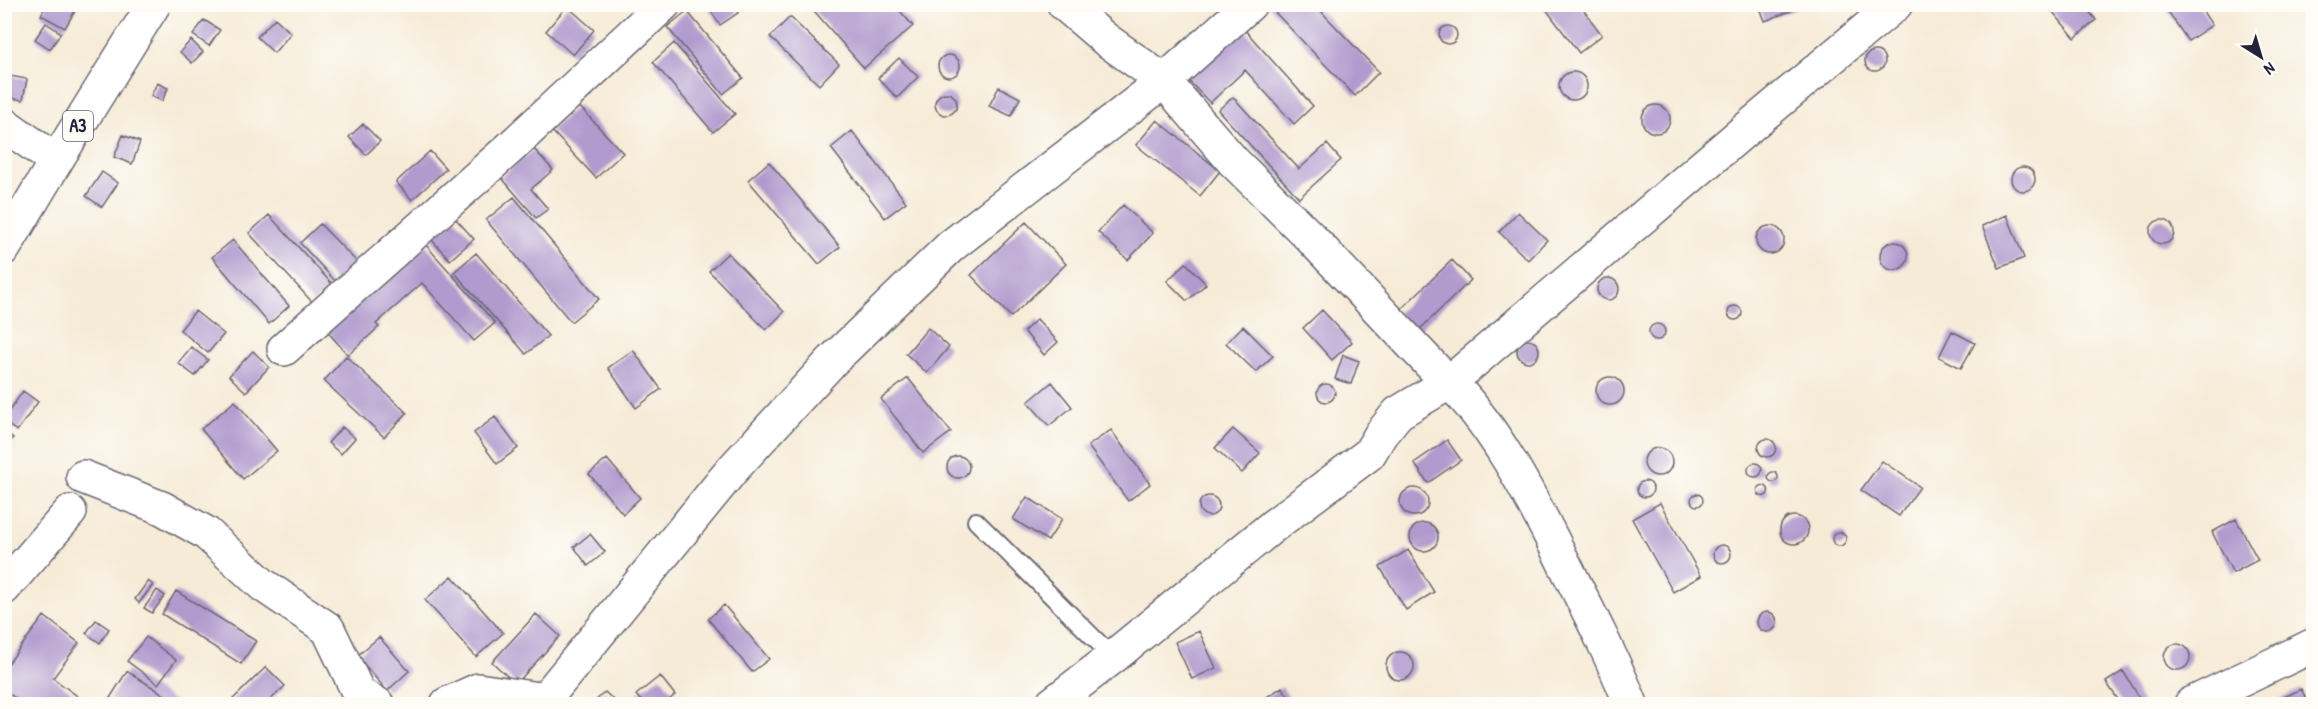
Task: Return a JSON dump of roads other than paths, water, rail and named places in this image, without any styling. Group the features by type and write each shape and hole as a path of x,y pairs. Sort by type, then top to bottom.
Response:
{"main road":[{"name":"A3","path":"4,248 154,4"},
{"path":"285,349 511,147 664,4"},
{"path":"1064,4 1105,39 1164,81 1233,162 1310,237 1450,382 1491,433 1542,519 1591,615 1631,705"},
{"path":"447,705 478,690 543,702 732,470 832,361 951,246 1164,81 1250,4"},
{"path":"1052,705 1273,526 1369,454 1398,413 1450,382 1896,4"},
{"path":"4,124 56,161"},
{"path":"83,477 162,508 206,533 264,585 328,629 359,694 377,705"},
{"path":"4,588 70,512"},
{"path":"2191,705 2313,645"}],"lane":[{"path":"976,520 1113,657"}]}
